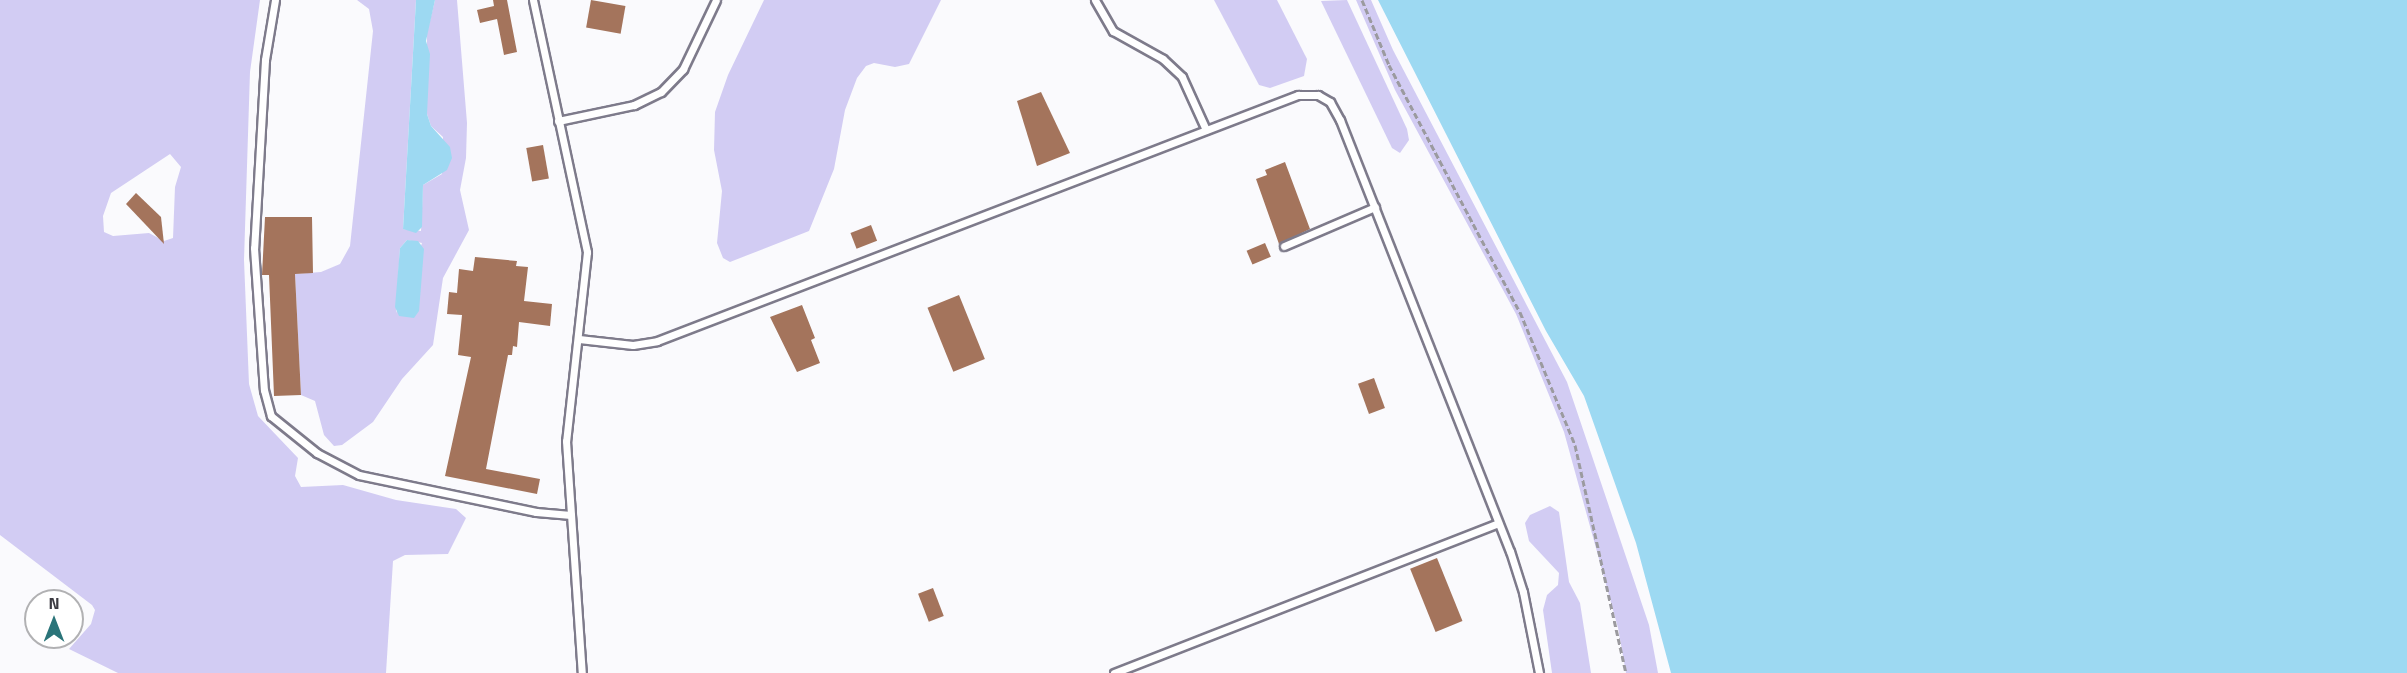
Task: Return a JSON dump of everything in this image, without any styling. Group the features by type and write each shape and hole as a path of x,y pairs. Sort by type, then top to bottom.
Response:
{"lane":[{"path":"275,0 265,60 254,248 264,390 270,416 316,453 358,475 537,512 571,515"},
{"path":"533,0 587,252 567,431 582,673"},
{"path":"558,121 634,105 666,88 687,63 716,0"},
{"path":"1095,0 1113,31 1163,59 1182,76 1206,130"},
{"path":"579,339 633,345 657,341 1298,95 1318,95 1330,102 1338,115 1498,523 1523,592 1539,673"},
{"path":"1284,246 1375,207"},
{"path":"1114,673 1498,523"}],"path":[{"path":"1362,0 1389,65 1520,312 1575,445 1626,673"}],"shaded area":[{"path":"0,0 260,0 250,72 244,260 249,384 258,416 298,458 295,476 301,487 343,485 396,500 456,509 466,518 448,554 405,555 393,561 386,673 118,673 69,649 84,649 84,632 91,624 95,610 84,599 84,589 71,589 0,535","holes":["170,154 181,167 175,187 173,238 164,241 149,233 113,236 104,232 103,216 111,193"]},
{"path":"357,0 416,0 403,229 421,231 423,185 442,174 443,137 431,126 427,114 427,33 435,0 457,0 467,123 466,158 460,190 469,230 443,278 433,345 402,379 373,422 342,445 334,446 324,435 315,401 301,395 295,274 321,272 340,264 350,246 373,31 369,9","holes":["407,240 422,243 396,313 400,248"]},
{"path":"764,0 941,0 909,64 895,67 874,63 866,66 857,78 845,110 834,169 809,231 730,262 723,258 717,243 722,191 714,150 715,112 728,75"},
{"path":"1214,0 1277,0 1307,59 1304,76 1270,88 1259,85"},
{"path":"1347,0 1407,129 1409,140 1400,153 1392,148 1321,1"},
{"path":"1356,0 1371,0 1393,50 1567,382 1649,625 1658,673 1626,673 1618,628 1564,432 1516,314 1395,90"},
{"path":"1550,506 1559,512 1569,582 1580,603 1591,673 1552,673 1543,610 1547,595 1558,585 1559,573 1529,541 1525,523 1530,515"}],"water":[{"path":"416,0 435,0 426,41 430,54 427,114 431,126 450,147 452,158 447,170 423,185 422,227 416,233 403,229"},
{"path":"1378,0 2407,0 2407,673 1671,673 1636,543 1584,396 1546,331"},
{"path":"407,240 418,241 424,249 419,311 414,318 399,316 395,307 400,248"}],"building":[{"path":"493,0 507,0 517,52 504,55 497,19 480,23 477,10 494,6"},
{"path":"591,0 625,6 621,34 586,28"},
{"path":"1041,92 1070,153 1037,166 1017,101"},
{"path":"543,145 549,178 532,181 526,148"},
{"path":"1285,162 1310,229 1279,244 1256,179 1267,175 1265,170"},
{"path":"136,193 161,217 164,244 126,204"},
{"path":"265,217 312,217 313,273 295,274 301,395 274,396 269,275 262,275"},
{"path":"871,225 877,241 857,249 850,233"},
{"path":"1265,243 1271,257 1252,265 1247,251"},
{"path":"475,257 517,261 516,266 528,267 524,301 552,304 550,326 519,322 517,347 513,346 512,355 508,355 486,469 540,479 537,494 445,476 471,357 458,355 462,315 447,314 449,292 457,293 459,269 473,271"},
{"path":"959,295 985,359 953,372 927,308"},
{"path":"802,305 815,338 811,340 820,363 797,372 770,317"},
{"path":"1374,378 1385,408 1369,414 1358,384"},
{"path":"1437,558 1462,621 1436,632 1410,569"},
{"path":"933,588 944,616 929,622 918,594"}]}
